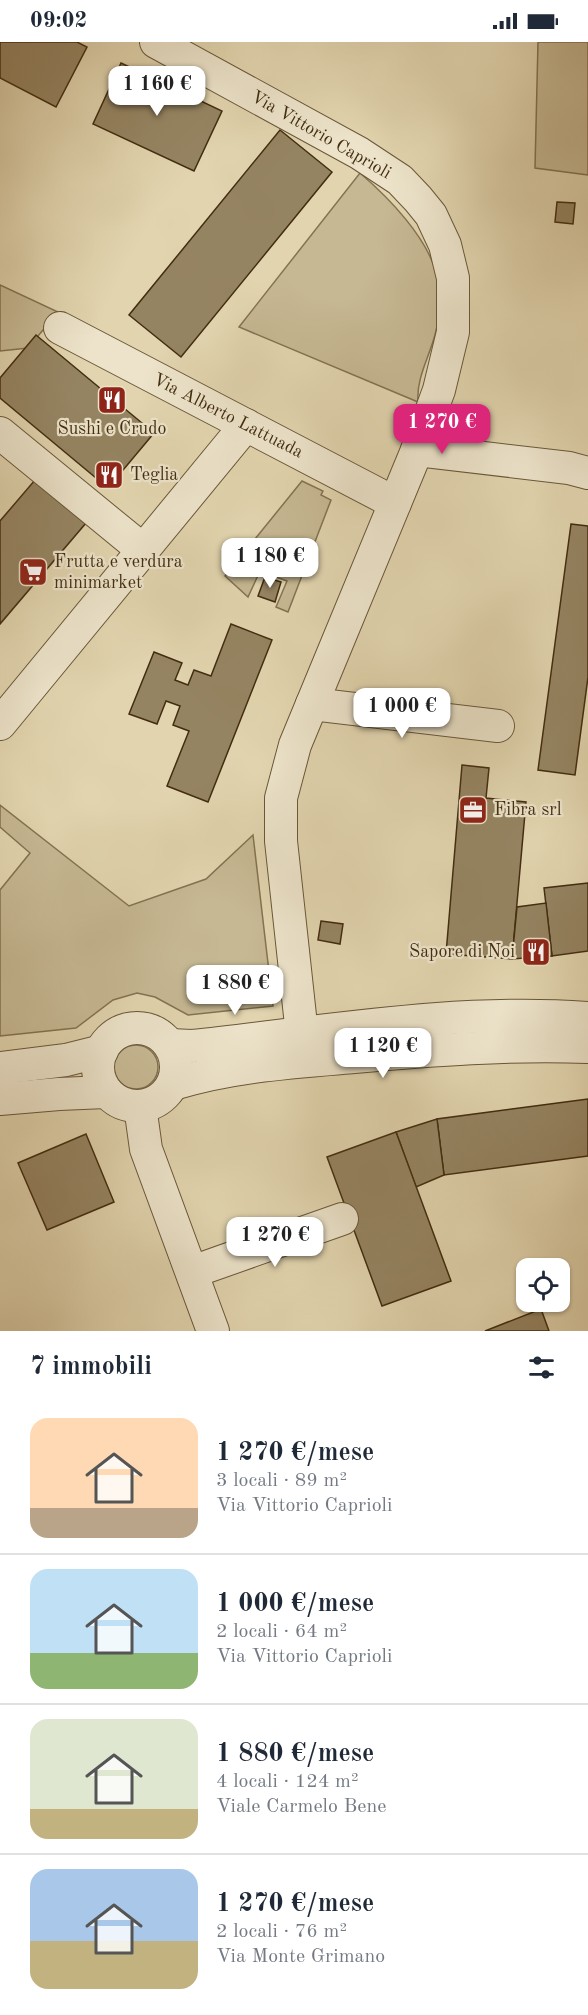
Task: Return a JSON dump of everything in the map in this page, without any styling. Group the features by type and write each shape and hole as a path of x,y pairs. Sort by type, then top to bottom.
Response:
{"street":[{"name":"Via Vittorio Caprioli","path":"156,42 375,164 407,187 431,215 445,245 449,260 454,296 453,332 439,390 417,450 312,704 292,756 281,798 280,819 302,1034"},
{"name":"Via Alberto Lattuada","path":"60,328 395,503"},
{"path":"0,724 246,425"},
{"path":"0,433 143,550"},
{"path":"417,450 569,468 588,473"},
{"path":"312,704 498,726"},
{"path":"170,1046 192,1046 454,1018 525,1016 588,1018"},
{"path":"140,1028 162,1037 170,1046 176,1064 173,1084 160,1100 140,1106 127,1105 106,1092 98,1068 102,1051 118,1034 128,1029 140,1028"},
{"path":"173,1084 210,1074 335,1058 474,1048 588,1047"},
{"path":"0,1068 66,1060 102,1051"},
{"path":"0,1099 106,1092"},
{"path":"140,1106 146,1149 213,1331"},
{"path":"192,1272 342,1219"}],"shaded area":[{"path":"538,42 588,42 588,175 535,168"},
{"path":"360,173 406,219 425,247 439,282 438,320 421,376 418,402 239,327"},
{"path":"0,285 58,312 28,348 0,351"},
{"path":"302,481 323,491 321,495 331,500 288,612 276,607 287,581 260,571 248,597 225,576"},
{"path":"0,805 129,906 206,879 253,835 273,1006 188,1015 155,997 137,993 113,1000 76,1028 0,1036 0,890 30,853 0,827"},
{"path":"136,1045 152,1051 158,1067 152,1083 136,1089 120,1083 114,1067 120,1051"}],"building":[{"path":"0,42 77,42 87,47 56,107 0,78"},
{"path":"121,63 222,111 194,171 93,124"},
{"path":"280,130 332,172 181,357 129,315"},
{"path":"557,202 575,203 573,224 555,222"},
{"path":"36,335 154,433 108,488 0,398 0,378"},
{"path":"35,480 86,523 0,624 0,521"},
{"path":"571,524 588,526 588,677 575,775 538,770"},
{"path":"265,577 281,582 275,602 258,596"},
{"path":"231,624 272,640 208,802 167,786 189,731 173,725 180,706 166,701 157,724 129,714 154,652 182,663 175,680 188,685 194,670 211,676"},
{"path":"462,765 489,768 486,798 526,802 512,959 446,954"},
{"path":"588,883 588,951 552,956 544,888"},
{"path":"546,903 552,956 512,959 517,907"},
{"path":"321,921 343,924 340,944 318,940"},
{"path":"588,1099 588,1156 444,1175 437,1119"},
{"path":"437,1119 444,1175 416,1187 396,1132"},
{"path":"396,1132 451,1281 382,1306 327,1157"},
{"path":"86,1134 114,1202 47,1230 18,1163"},
{"path":"533,1312 542,1312 549,1331 485,1331"}],"place":[{"name":"Sushi e Crudo","path":"112,400"},
{"name":"Teglia","path":"109,475"},
{"name":"Frutta e verdura minimarket","path":"33,572"},
{"name":"Fibra srl","path":"473,810"},
{"name":"Sapore di Noi","path":"536,952"}]}
